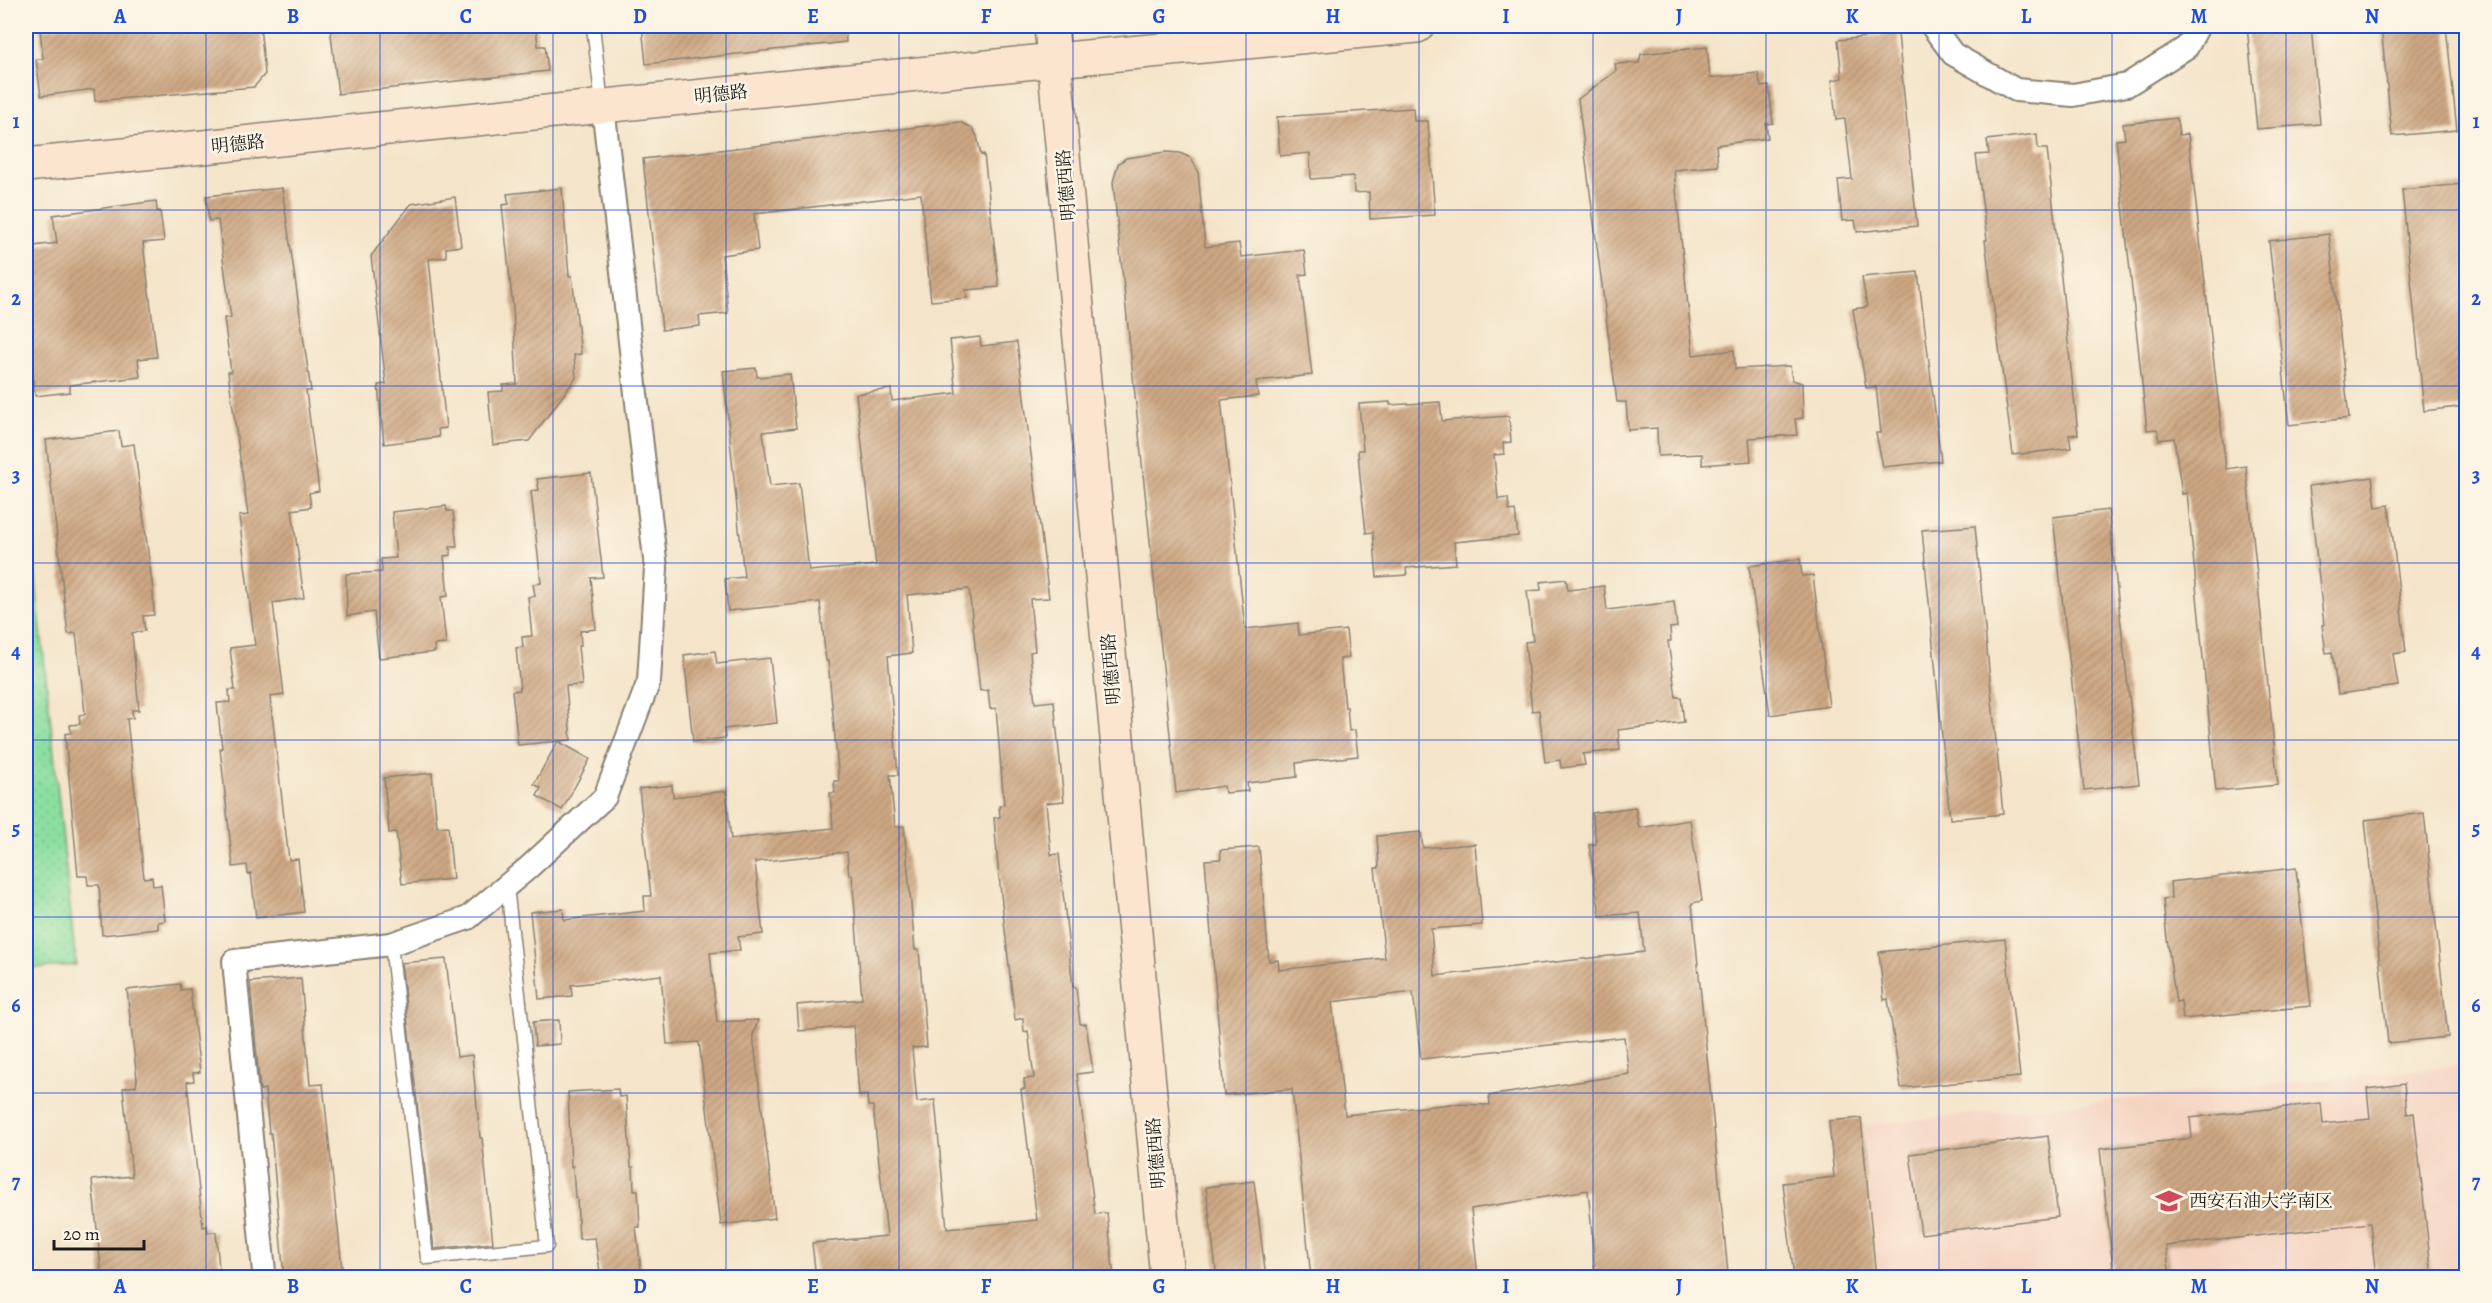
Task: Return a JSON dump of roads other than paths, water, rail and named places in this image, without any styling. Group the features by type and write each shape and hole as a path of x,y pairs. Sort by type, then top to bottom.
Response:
{"street":[{"name":"明德西路","path":"1051,26 1167,1278"},
{"name":"明德路","path":"26,165 1055,60 1417,26"},
{"path":"1932,26 1953,54 2016,90 2073,95 2127,85 2187,47 2198,26"},
{"path":"264,1272 234,961 391,944 468,918 507,886 605,797 649,681 656,568 603,106"}],"lane":[{"path":"593,26 603,106"},
{"path":"391,944 427,1258 547,1246 507,886"}],"place":[{"name":"西安石油大学南区","path":"2169,1201"}]}
